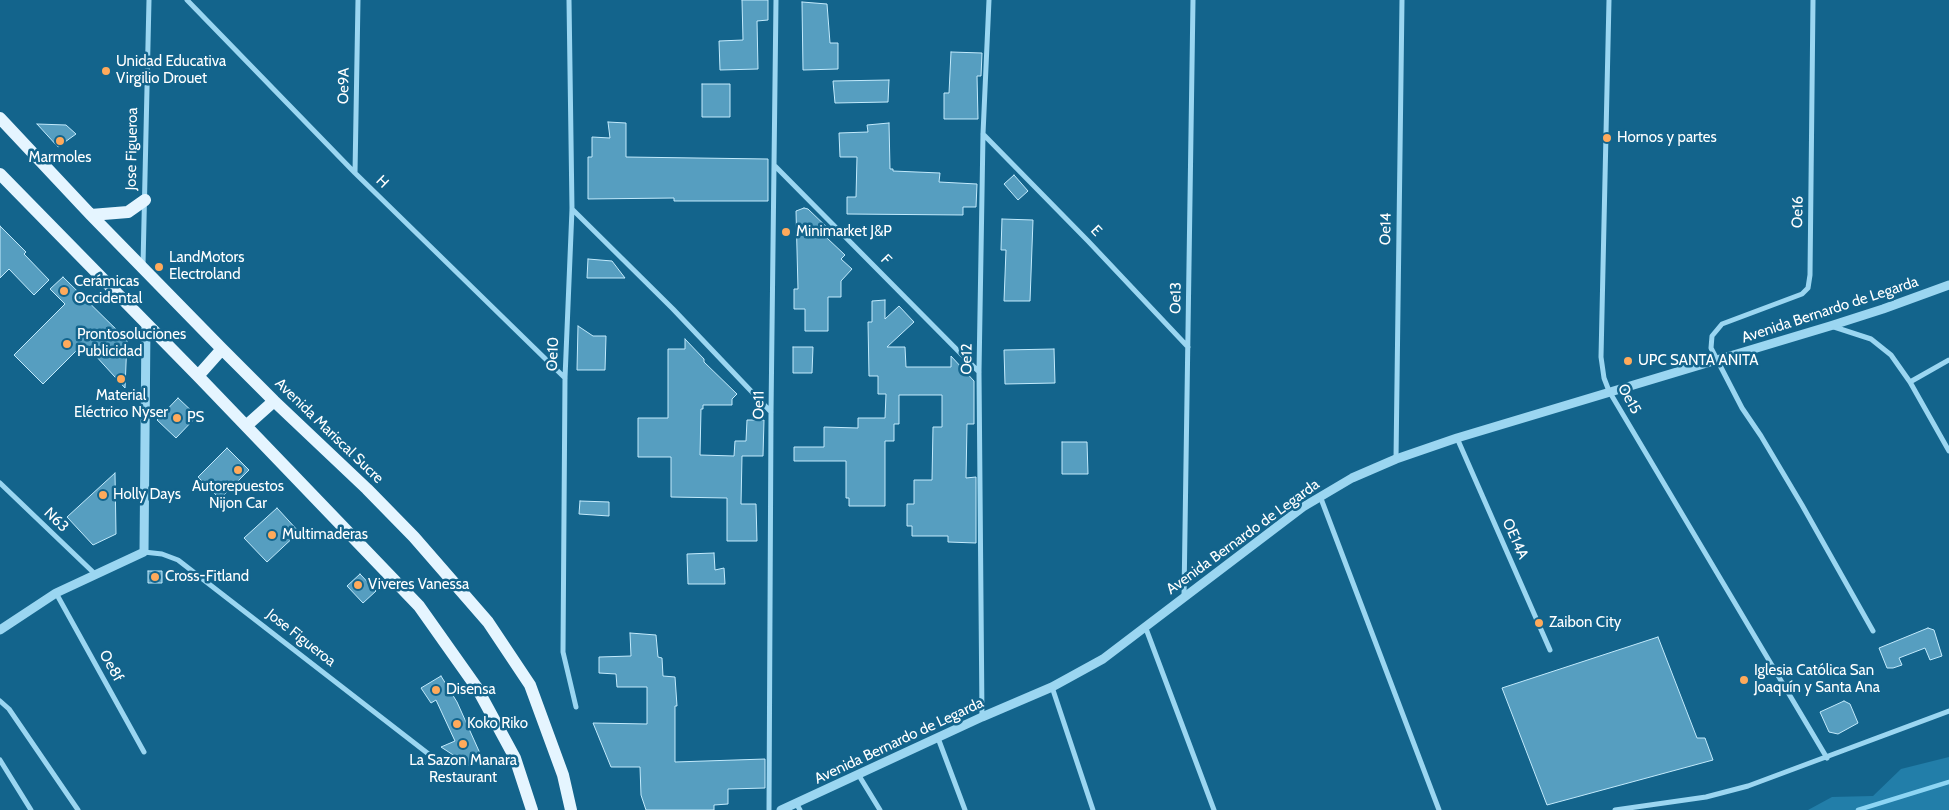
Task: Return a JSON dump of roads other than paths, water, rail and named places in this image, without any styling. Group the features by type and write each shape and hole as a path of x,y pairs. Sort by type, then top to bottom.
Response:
{"main road":[{"name":"Avenida Mariscal Sucre","path":"0,118 91,215 222,349 414,537 488,622 530,685 563,775 571,810"},
{"path":"0,174 419,606 477,688 515,758 532,810"},
{"path":"91,215 128,212 145,200"},
{"path":"198,376 222,349"},
{"path":"246,426 274,401"}],"street":[{"name":"Jose Figueroa","path":"143,268 149,0"},
{"name":"H","path":"187,0 355,173 565,378"},
{"name":"Oe9A","path":"355,173 358,0"},
{"name":"Oe10","path":"569,0 572,209 565,378 563,652 576,707"},
{"name":"Oe11","path":"769,810 776,0"},
{"name":"Oe12","path":"982,718 979,372 983,134 989,0"},
{"name":"Oe13","path":"1184,596 1193,0"},
{"name":"Oe14","path":"1396,459 1402,0"},
{"name":"Oe15","path":"1609,0 1602,369 1609,391 1827,758"},
{"name":"Oe16","path":"1718,361 1711,348 1711,342 1712,336 1722,324 1802,294 1808,288 1810,275 1813,0"},
{"name":"E","path":"983,134 1088,240 1188,347"},
{"name":"F","path":"775,165 979,372"},
{"path":"572,209 673,309 771,412"},
{"name":"Avenida Bernardo de Legarda","path":"781,810 798,807 858,774 1052,687 1103,659 1145,625 1320,496 1352,478 1396,459 1457,438 1609,391 1718,361 1883,309 1949,285"},
{"path":"0,630 56,593 144,552 146,323"},
{"path":"1830,326 1871,339 1891,355 1910,382 1949,450"},
{"path":"1910,382 1949,360"},
{"path":"1718,361 1742,408 1777,462 1873,631"},
{"name":"OE14A","path":"1457,438 1550,650"},
{"name":"N63","path":"0,483 95,574"},
{"path":"1320,496 1439,810"},
{"name":"Jose Figueroa","path":"144,552 162,554 178,560 435,759"},
{"name":"Oe8f","path":"56,593 144,752"},
{"path":"1145,625 1214,810"},
{"path":"1052,687 1093,810"},
{"path":"0,701 9,709 78,810"},
{"path":"1615,810 1706,797 1748,786 1949,712"},
{"path":"938,738 965,810"},
{"path":"0,760 31,810"},
{"path":"858,774 880,810"}],"waterway":[{"path":"1858,810 1949,782"}],"place":[{"name":"Unidad Educativa Virgilio Drouet","path":"106,71"},
{"name":"Hornos y partes","path":"1607,138"},
{"name":"Marmoles","path":"60,141"},
{"name":"Minimarket J&P","path":"786,232"},
{"name":"LandMotors Electroland","path":"159,267"},
{"name":"Cerámicas Occidental","path":"64,291"},
{"name":"Prontosoluciones Publicidad","path":"67,344"},
{"name":"UPC SANTA ANITA","path":"1628,361"},
{"name":"Material Eléctrico Nyser","path":"121,379"},
{"name":"PS","path":"177,418"},
{"name":"Autorepuestos Nijon Car","path":"238,470"},
{"name":"Holly Days","path":"103,495"},
{"name":"Multimaderas","path":"272,535"},
{"name":"Cross-Fitland","path":"155,577"},
{"name":"Viveres Vanessa","path":"358,585"},
{"name":"Zaibon City","path":"1539,623"},
{"name":"Iglesia Católica San Joaquín y Santa Ana","path":"1744,680"},
{"name":"Disensa","path":"436,690"},
{"name":"Koko Riko","path":"457,724"},
{"name":"La Sazon Manara Restaurant","path":"463,744"}]}
